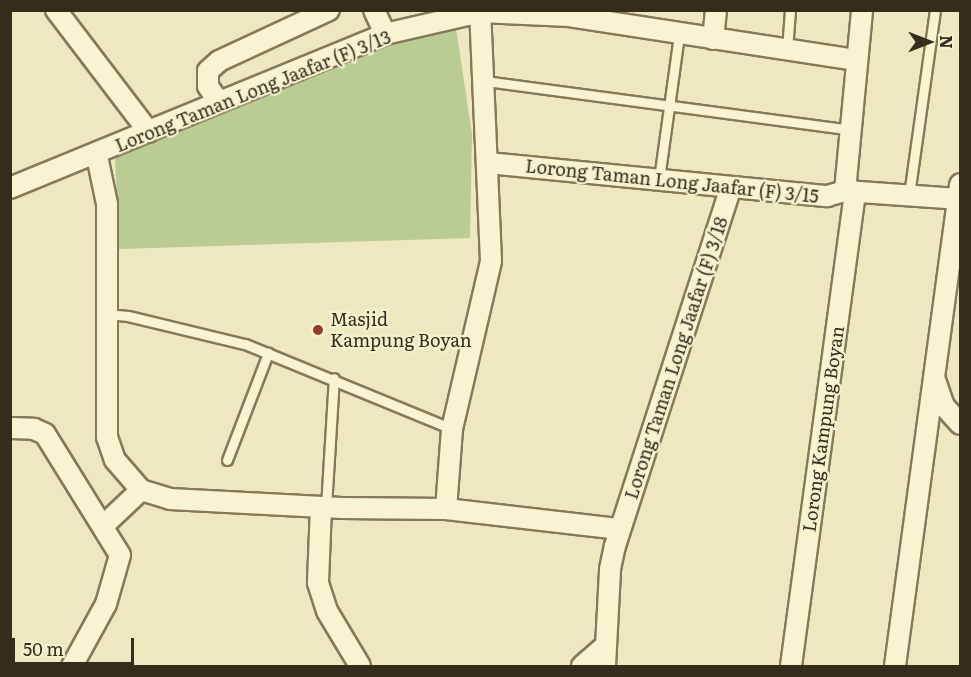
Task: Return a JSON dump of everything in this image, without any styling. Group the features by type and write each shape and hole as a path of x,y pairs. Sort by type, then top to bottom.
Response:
{"street":[{"path":"56,10 149,132"},
{"path":"218,101 208,86 208,71 219,61 329,10"},
{"path":"374,10 385,34"},
{"path":"713,39 716,10"},
{"name":"Lorong Kampung Boyan","path":"791,666 850,191 851,130 862,10"},
{"path":"446,509 452,429 491,261 485,81 480,12"},
{"name":"Lorong Taman Long Jaafar (F) 3/13","path":"10,188 97,156 218,101 385,34 480,12 569,13 679,34 857,60"},
{"path":"97,156 107,204 107,437 115,460 141,490 170,499 323,507 446,509 620,529"},
{"name":"Lorong Taman Long Jaafar (F) 3/15","path":"488,162 827,196 850,191 909,195 959,192"},
{"name":"Lorong Taman Long Jaafar (F) 3/18","path":"605,657 610,569 620,529 731,187"},
{"path":"895,666 959,192"},
{"path":"934,377 944,406 960,424"},
{"path":"10,428 34,429 45,434 104,525 120,555 118,569 106,604 72,666"},
{"path":"104,525 141,490"},
{"path":"323,507 318,584 327,610 360,666"},
{"path":"582,666 605,657"}],"lane":[{"path":"788,50 790,10"},
{"path":"909,195 935,10"},
{"path":"659,179 679,34"},
{"path":"485,81 851,130"},
{"path":"106,314 128,315 268,353 334,378 452,429"},
{"path":"227,460 268,353"},
{"path":"323,507 334,378"}],"green space":[{"path":"456,28 472,134 470,238 119,249 115,157 388,45"}],"place":[{"name":"Masjid Kampung Boyan","path":"318,330"}]}
